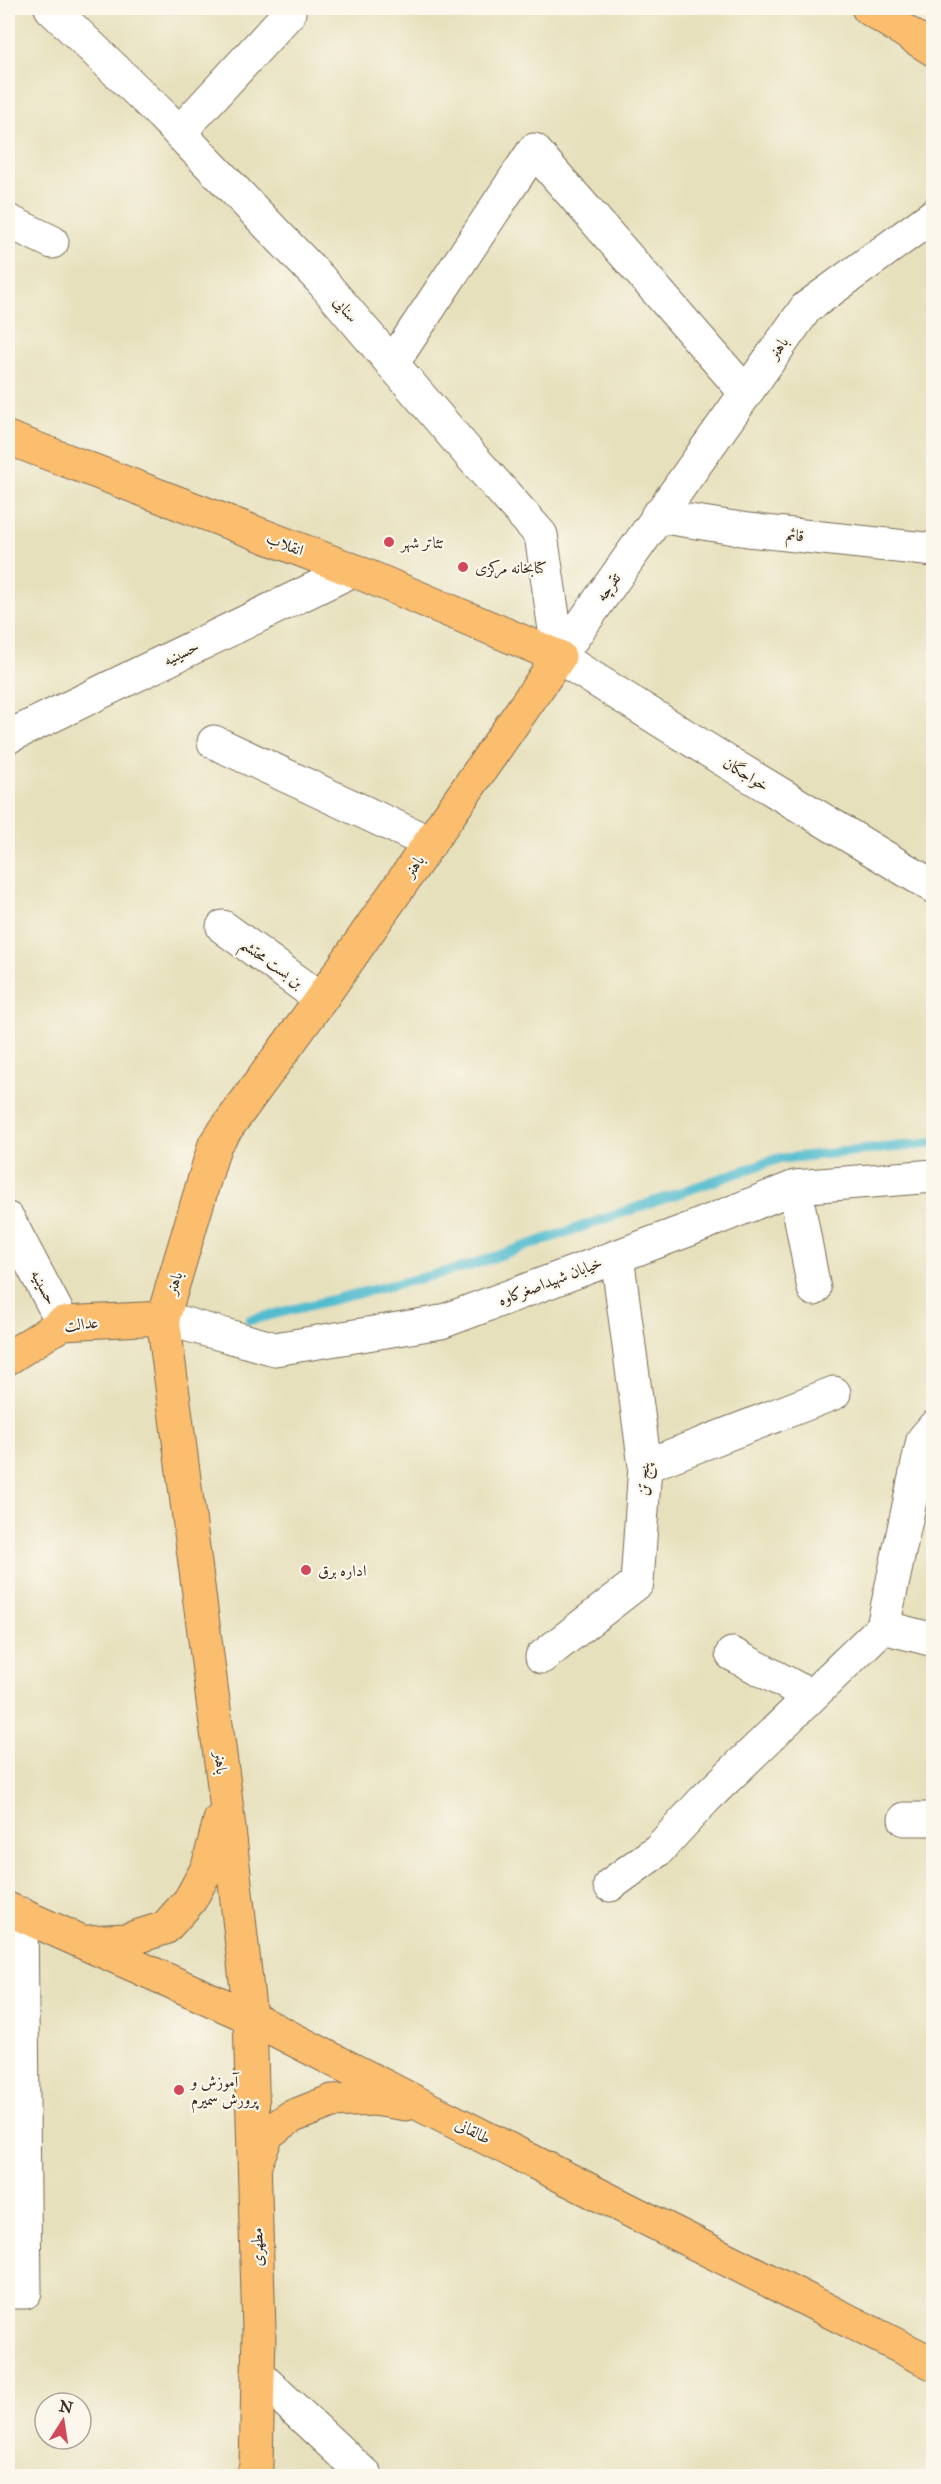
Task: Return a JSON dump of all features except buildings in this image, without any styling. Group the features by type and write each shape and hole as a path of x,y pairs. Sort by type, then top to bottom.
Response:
{"main road":[{"path":"868,8 933,50"},
{"name":"انقلاب","path":"8,438 353,570 559,657"},
{"name":"باهنر","path":"250,2016 225,1793 163,1318 215,1144 321,999 559,657"},
{"name":"عدالت","path":"8,1358 63,1323 163,1318"},
{"path":"86,1942 126,1940 165,1928 190,1900 208,1868 225,1793"},
{"name":"طالقانی","path":"14,1911 250,2016 933,2364"},
{"name":"مطهری","path":"250,2016 258,2375 256,2466 253,2476"},
{"path":"255,2166 268,2133 291,2117 332,2102 374,2099 425,2107"}],"street":[{"name":"سنایی","path":"51,8 179,133 320,279 541,535 559,657"},
{"path":"179,133 289,13"},
{"path":"392,364 534,150 746,393"},
{"name":"باهنر","path":"657,516 806,308 933,215"},
{"path":"8,221 52,242"},
{"name":"تقرچه","path":"559,657 657,516"},
{"name":"قائم","path":"657,516 748,530 933,550"},
{"name":"حسینیه","path":"8,736 353,570"},
{"name":"خواجگان","path":"559,657 723,760 933,887"},
{"path":"214,742 430,843"},
{"name":"بن بست محتشم","path":"223,927 321,999"},
{"name":"خیابان شهیداصغرکاوه","path":"163,1318 275,1349 441,1322 795,1187 933,1176"},
{"path":"795,1187 813,1289"},
{"name":"حسینیه","path":"8,1219 63,1323"},
{"name":"پنج تن","path":"542,1657 637,1583 645,1466 616,1256"},
{"path":"645,1466 834,1393"},
{"path":"610,1885 658,1850 705,1799 883,1627 923,1440 933,1427"},
{"path":"883,1627 933,1640"},
{"path":"732,1654 811,1696"},
{"path":"8,2292 25,2292 14,1911"},
{"path":"258,2375 366,2476"}],"waterway":[{"path":"250,1320 466,1267 777,1159 934,1143"}],"place":[{"name":"تئاتر شهر","path":"389,542"},
{"name":"کتابخانه مرکزی","path":"463,567"},
{"name":"اداره برق","path":"306,1570"},
{"name":"آموزش و پرورش سمیرم","path":"179,2090"}]}
